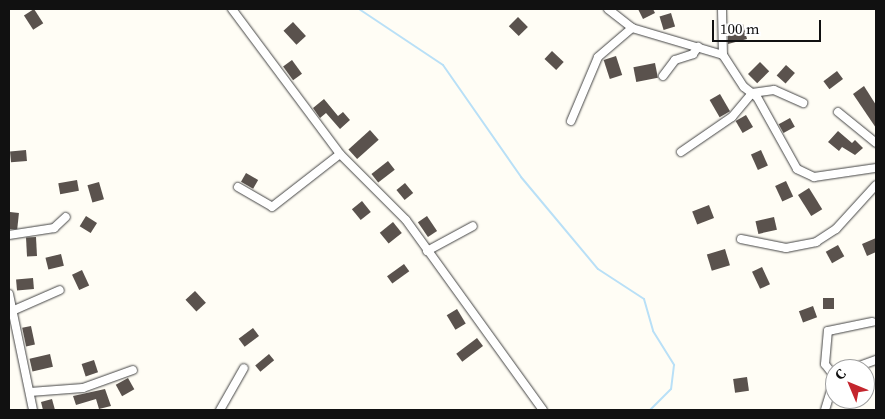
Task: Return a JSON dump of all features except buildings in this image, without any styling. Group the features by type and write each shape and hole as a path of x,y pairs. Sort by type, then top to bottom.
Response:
{"street":[{"path":"232,9 340,154 390,200 543,410"},
{"path":"608,9 632,28 723,55 752,93 801,172 814,176 876,168"},
{"path":"722,9 723,55"},
{"path":"571,121 598,58 632,28"},
{"path":"663,76 676,60 693,54 698,47"},
{"path":"681,152 732,117 752,93 774,90 803,103"},
{"path":"838,112 876,143"},
{"path":"238,187 272,207 340,154"},
{"path":"741,239 786,248 816,242 836,229 876,185"},
{"path":"9,235 54,228 66,217"},
{"path":"427,251 473,226"},
{"path":"12,311 60,290"},
{"path":"9,294 33,410"},
{"path":"825,359 828,332 872,322"},
{"path":"220,410 244,368"},
{"path":"30,392 83,388 133,370"}],"waterway":[{"path":"359,9 443,65 521,177 598,269 644,299 653,331 674,365 671,389 650,410"}]}
